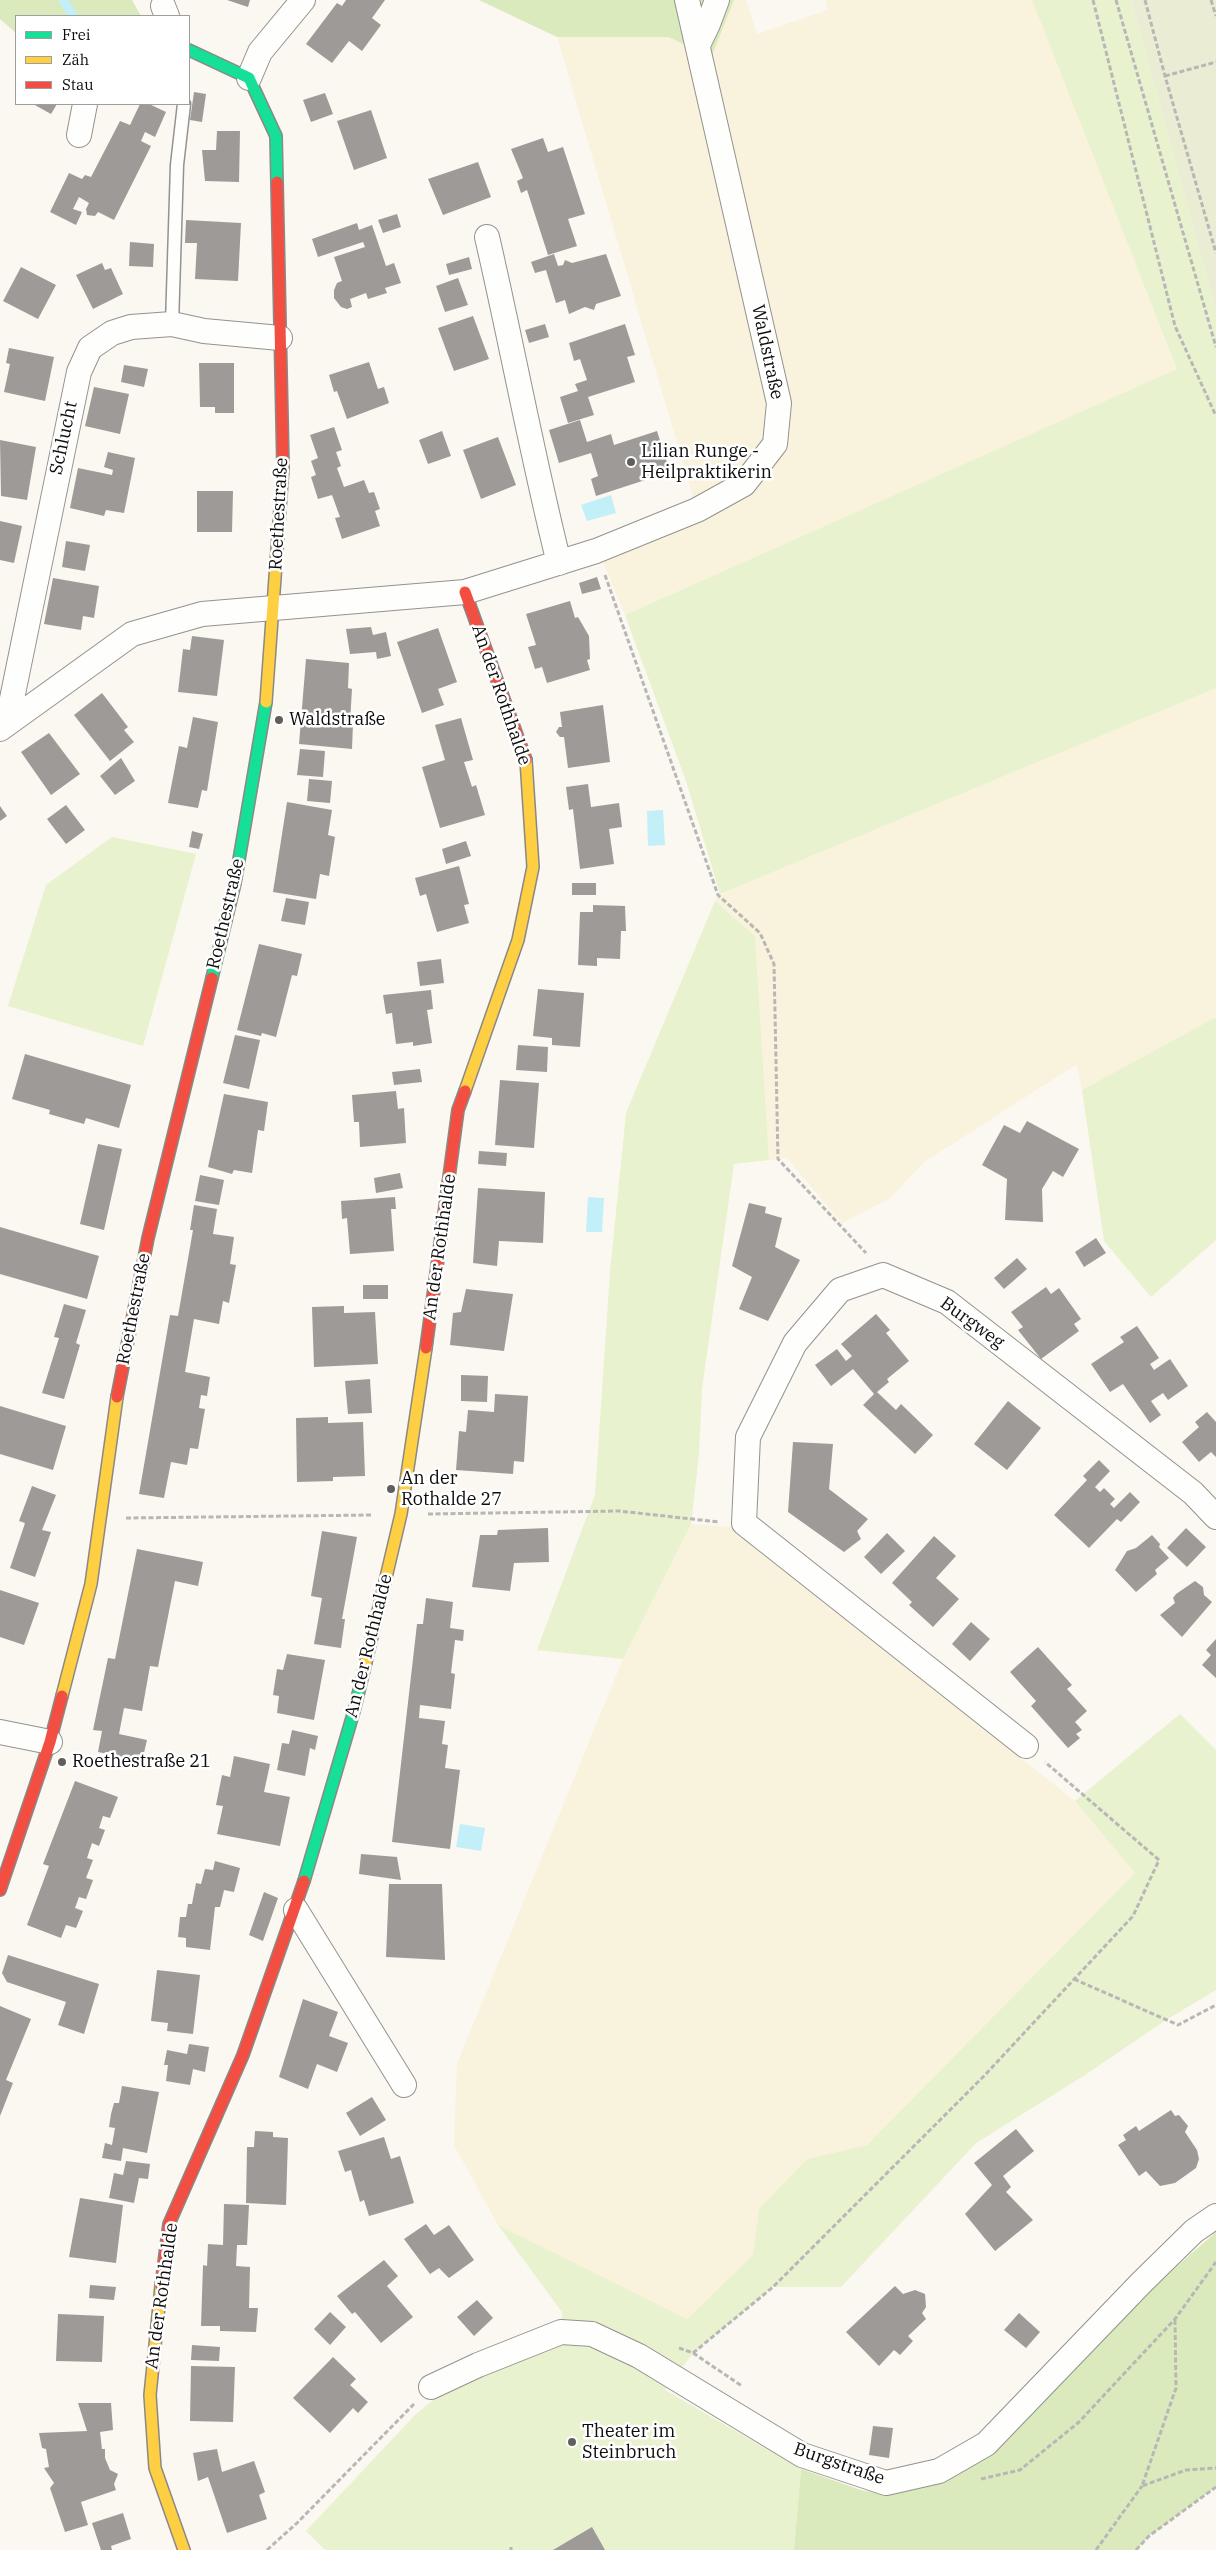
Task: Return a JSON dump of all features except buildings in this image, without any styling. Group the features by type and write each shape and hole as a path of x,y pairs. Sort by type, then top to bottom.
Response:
{"street":[{"path":"190,52 249,78 260,52 303,0"},
{"name":"Waldstraße","path":"3,726 132,634 202,614 465,592 596,551 697,510 744,484 775,444 779,403 687,0"},
{"path":"698,45 717,0"},
{"name":"Roethestraße","path":"0,1887 50,1742 90,1584 114,1410 148,1238 235,883 265,718 275,608 282,483 276,136 249,78"},
{"path":"79,135 85,105"},
{"path":"487,237 511,340 541,490 559,562"},
{"name":"Schlucht","path":"3,726 79,372 90,348 112,333 131,326 172,324 204,331 280,338"},
{"name":"An der Rothhalde","path":"184,2550 155,2468 150,2395 155,2332 169,2224 242,2055 296,1910 354,1711 401,1514 458,1110 518,940 533,867 526,761 465,592"},
{"path":"888,1277 884,1275 840,1290 795,1343 742,1425 748,1437 744,1523 1026,1746"},
{"name":"Burgweg","path":"888,1277 947,1302 1193,1493 1216,1517"},
{"path":"0,1732 50,1742"},
{"path":"296,1910 404,2085"},
{"name":"Burgstraße","path":"431,2387 478,2364 560,2332 592,2334 639,2356 802,2455 886,2484 940,2471 986,2444 1142,2282 1194,2231 1216,2216"}],"lane":[{"path":"172,324 177,165 184,105"}],"path":[{"path":"1093,0 1175,326 1216,416"},
{"path":"1116,0 1216,347"},
{"path":"1145,0 1164,76 1216,253"},
{"path":"1211,0 1216,16"},
{"path":"1164,76 1216,62"},
{"path":"596,551 718,895 760,933 774,964 778,1158 888,1277"},
{"path":"693,2352 773,2287 984,2076 1132,1916 1159,1860 1026,1746"},
{"path":"1074,1979 1178,2025 1216,2005"},
{"path":"974,2480 1020,2470 1079,2422 1175,2319 1216,2262"},
{"path":"1096,2550 1142,2486 1176,2388 1175,2319"},
{"path":"267,2550 297,2523 431,2387"},
{"path":"1142,2486 1186,2470 1216,2468"},
{"path":"1136,2550 1149,2536 1216,2487"}],"shaded area":[{"path":"734,0 746,0 757,34 828,10 826,0 1032,0 1177,369 625,615 600,554 697,510 557,37 669,37 711,58"},
{"path":"1216,688 1216,1017 1082,1090 1077,1064 924,1162 889,1199 842,1223 786,1157 769,1160 755,936 715,901 718,895"},
{"path":"691,1524 731,1527 764,1556 1075,1801 1135,1873 867,2145 807,2159 759,2209 753,2255 687,2319 498,2225 454,2145 457,2064 623,1659"}],"green space":[{"path":"0,0 132,0 140,15 15,15 15,32 0,19"},
{"path":"479,0 734,0 711,58 669,37 557,37"},
{"path":"1032,0 1131,0 1216,312 1216,688 720,894 686,781 625,615 1177,369"},
{"path":"1131,0 1216,0 1216,312"},
{"path":"112,837 196,854 143,1046 8,1006 46,885"},
{"path":"715,901 755,936 769,1160 734,1164 702,1388 699,1454 691,1524 623,1659 537,1650 595,1495 610,1272 626,1113"},
{"path":"1216,1017 1216,1240 1151,1297 1104,1241 1082,1090"},
{"path":"1180,1714 1216,1750 1216,1990 1166,2020 1085,2075 976,2143 841,2287 773,2287 693,2353 665,2390 801,2469 794,2550 325,2550 306,2531 415,2415 439,2395 467,2381 553,2349 561,2332 562,2312 498,2225 687,2319 753,2255 759,2209 807,2159 867,2145 1135,1873 1075,1801"},
{"path":"1216,2232 1216,2487 1149,2536 1136,2550 794,2550 801,2469 864,2491 895,2493 951,2478 996,2449 1152,2288"}],"water":[{"path":"611,495 616,513 587,521 581,505"},
{"path":"663,810 665,845 648,846 647,811"},
{"path":"588,1197 604,1198 602,1232 586,1232"},
{"path":"460,1824 485,1828 481,1851 456,1847"}],"waterway":[{"path":"63,0 72,15"}],"traffic: fast":[{"path":"190,50 249,78 276,136 277,182"},
{"path":"212,978 235,883 266,702"},
{"path":"304,1881 354,1711 366,1662"}],"traffic: slow":[{"path":"266,702 283,467"},
{"path":"465,1091 518,940 533,867 526,760"},
{"path":"366,1662 401,1514 426,1348"},
{"path":"62,1696 91,1584 117,1397"},
{"path":"161,2286 150,2395 155,2468 184,2550"}],"traffic: jam":[{"path":"277,182 283,467"},
{"path":"465,592 526,760"},
{"path":"117,1397 148,1238 212,978"},
{"path":"426,1348 458,1110 465,1091"},
{"path":"0,1890 50,1742 62,1696"},
{"path":"161,2286 169,2224 243,2055 304,1881"}],"place":[{"name":"Lilian Runge - Heilpraktikerin","path":"631,462"},
{"name":"Waldstraße","path":"279,720"},
{"name":"An der Rothalde 27","path":"391,1489"},
{"name":"Roethestraße 21","path":"62,1762"},
{"name":"Theater im Steinbruch","path":"572,2442"}]}
